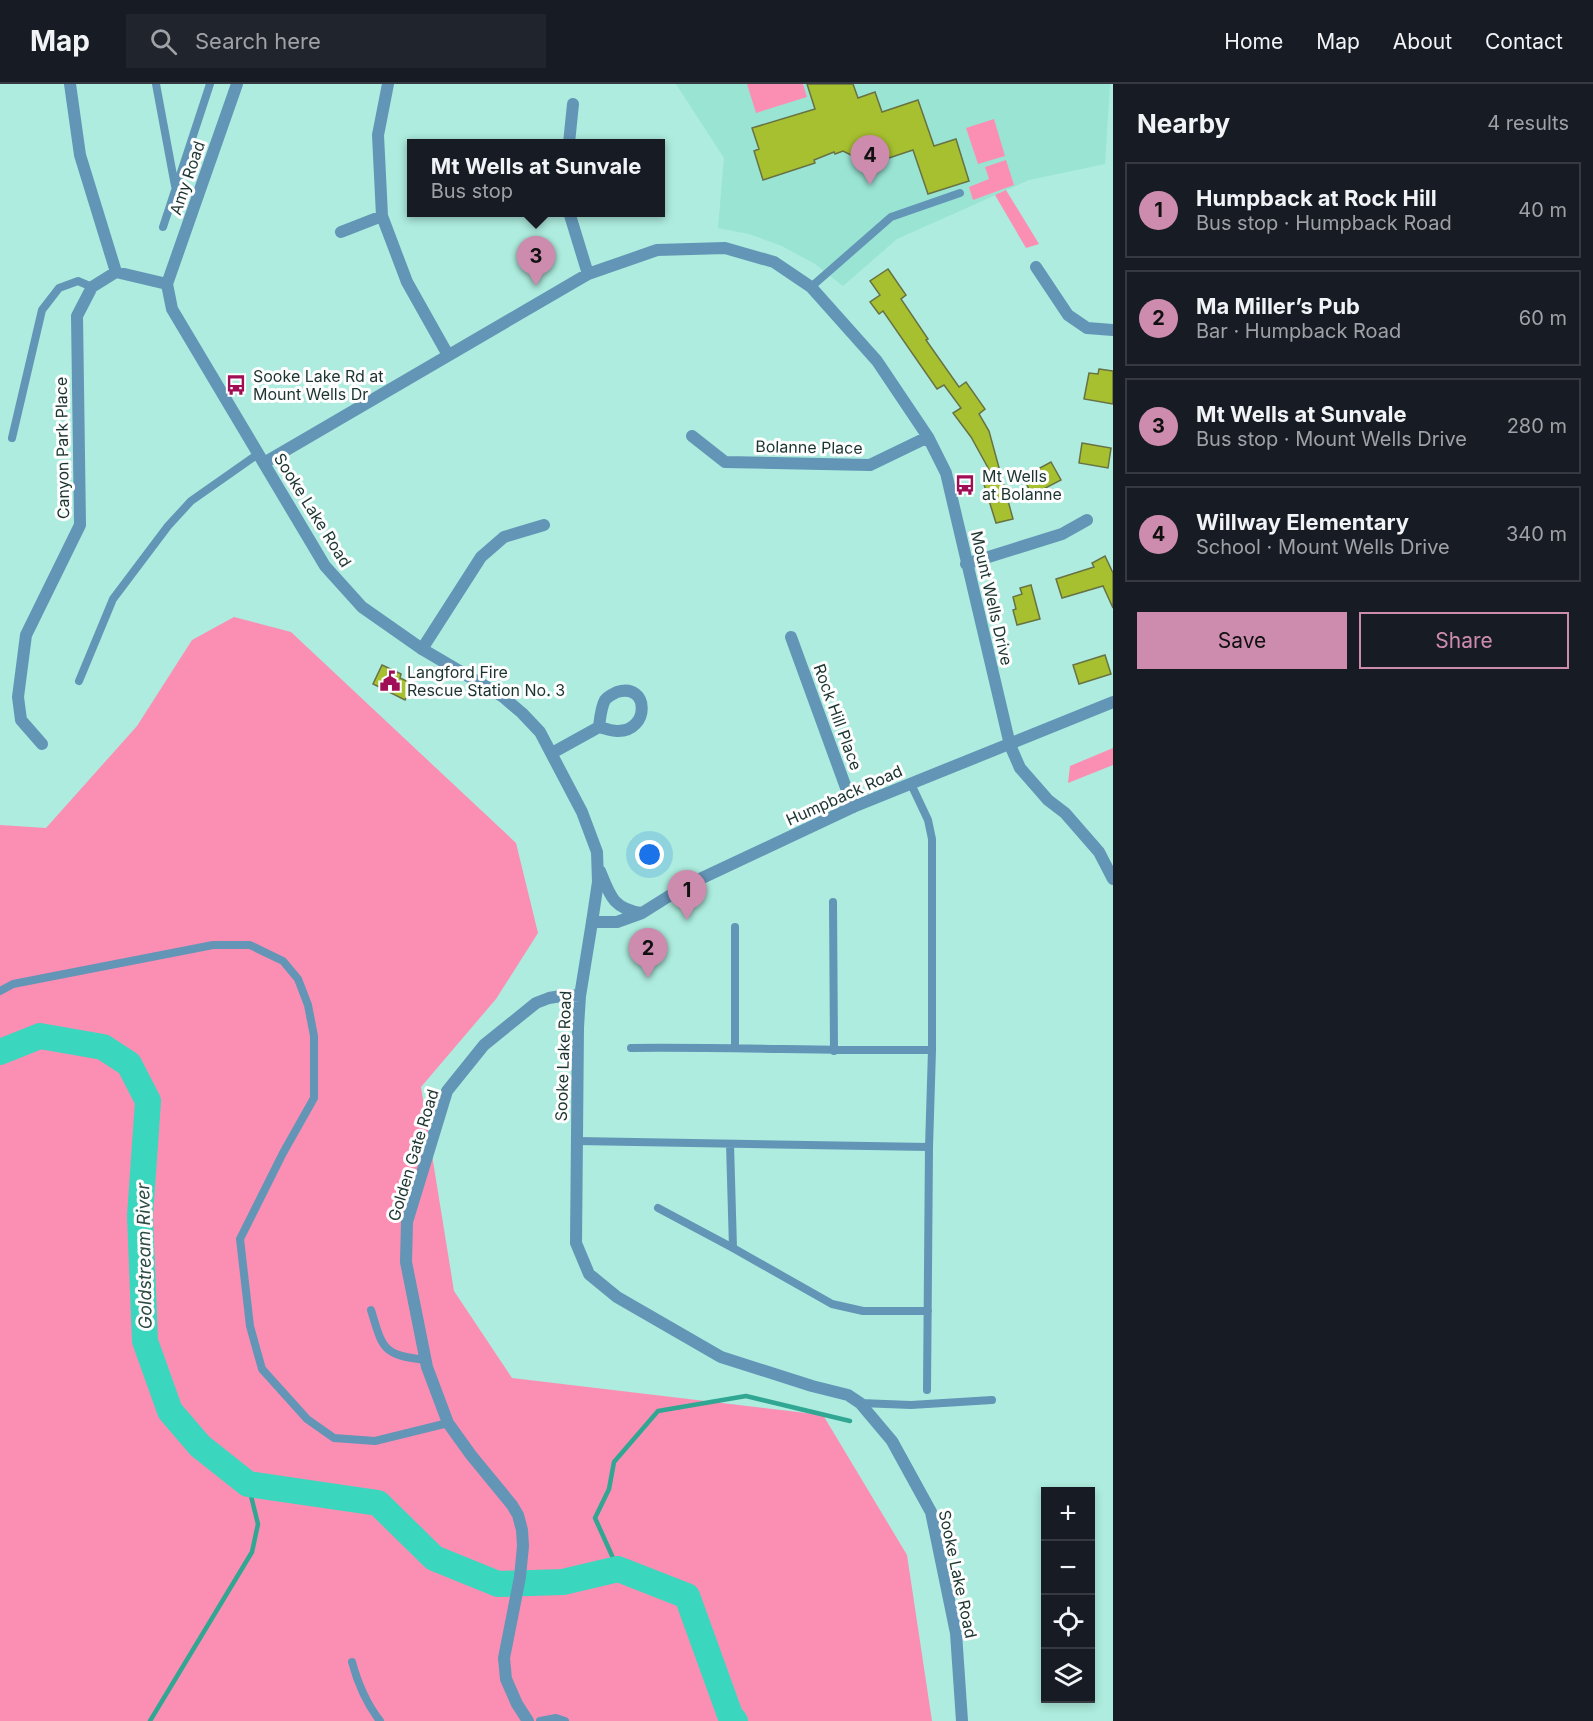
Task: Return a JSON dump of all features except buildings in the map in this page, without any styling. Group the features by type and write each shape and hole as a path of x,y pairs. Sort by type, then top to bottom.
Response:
{"street":[{"path":"70,84 80,155 116,272 167,284"},
{"name":"Amy Road","path":"167,284 237,84"},
{"path":"388,84 378,135 382,216 407,282 448,355"},
{"path":"570,139 573,104"},
{"path":"341,232 382,216"},
{"path":"570,217 588,274"},
{"name":"Mount Wells Drive","path":"261,458 448,355 588,274 657,250 724,248 774,262 811,286 877,361 928,437 946,473 1010,745 1020,768 1100,852 1113,879"},
{"path":"1036,267 1068,315 1087,328 1113,330"},
{"name":"Canyon Park Place","path":"42,744 21,720 18,698 26,635 80,525 76,316 92,287 116,272"},
{"name":"Sooke Lake Road","path":"167,284 168,298 176,318 325,566 362,607 422,649 502,696 522,713 540,732 591,832 599,868 580,996 578,1027 576,1242 589,1274 617,1298 721,1357 848,1395 860,1403 892,1442 931,1512 956,1633 962,1721"},
{"name":"Bolanne Place","path":"692,436 725,462 870,465 928,437"},
{"path":"966,564 1062,534 1087,520"},
{"path":"422,649 481,557 504,537 544,525"},
{"name":"Rock Hill Place","path":"791,637 853,807"},
{"name":"Humpback Road","path":"592,922 617,922 642,913 685,886 853,807 1113,702"},
{"path":"552,753 599,727"},
{"path":"599,868 608,892 615,902 627,910 642,913"},
{"name":"Golden Gate Road","path":"528,1721 517,1704 506,1679 504,1658 520,1577 522,1530 518,1515 448,1423 426,1360 406,1262 407,1222 447,1091 484,1044 536,1003 567,995 580,996"}],"lane":[{"path":"156,84 175,188"},
{"path":"163,227 210,84"},
{"path":"811,286 891,217 960,193"},
{"path":"12,438 42,310 59,288 78,281 92,287"},
{"path":"79,681 113,599 168,526 191,501 261,458"},
{"path":"911,784 928,820 932,839 932,1050 927,1390"},
{"path":"833,902 834,1051"},
{"path":"735,927 735,1047"},
{"path":"0,991 13,984 213,945 250,945 283,961 298,979 308,1005 314,1036 314,1098 283,1153 240,1239 250,1326 262,1369 308,1419 334,1438 375,1441 448,1423"},
{"path":"631,1048 932,1050"},
{"path":"577,1141 929,1148"},
{"path":"730,1144 733,1248"},
{"path":"658,1208 832,1304 862,1311 928,1311"},
{"path":"371,1310 380,1338 390,1352 401,1357 426,1360"},
{"path":"860,1403 910,1405 992,1400"},
{"path":"352,1662 369,1706 380,1721"},
{"path":"540,1721 556,1718 565,1721"}],"shaded area":[{"path":"676,84 1110,84 1105,164 1029,180 897,239 843,286 815,264 782,246 749,234 718,228 724,158"},
{"path":"747,84 803,84 807,97 756,113"},
{"path":"994,119 1005,156 978,164 966,128"},
{"path":"1006,160 1014,185 973,200 969,187 989,179 985,167"},
{"path":"1006,190 1039,244 1026,248 995,195"},
{"path":"234,617 291,632 516,843 538,933 496,999 421,1087 454,1291 512,1378 823,1415 907,1555 932,1721 0,1721 0,825 46,828 137,726 192,640"},
{"path":"1113,748 1113,765 1068,783 1070,766"}],"waterway":[{"name":"Goldstream River","path":"0,1052 40,1036 103,1047 129,1064 148,1101 140,1216 145,1341 170,1411 200,1446 248,1484 378,1503 434,1558 498,1584 563,1582 618,1569 687,1596 730,1715 735,1721"},
{"path":"618,1569 595,1518 609,1489 614,1462 658,1411 746,1396 850,1421"},
{"path":"150,1721 252,1552 258,1524 248,1484"}],"place":[{"name":"Willway Elementary","path":"870,185"},
{"name":"Mt Wells at Sunvale","path":"536,286"},
{"name":"Sooke Lake Rd at Mount Wells Dr","path":"236,385"},
{"name":"Mt Wells at Bolanne","path":"965,485"},
{"name":"Langford Fire Rescue Station No. 3","path":"390,681"},
{"name":"Humpback at Rock Hill","path":"687,920"},
{"name":"Ma Miller’s Pub","path":"648,978"}]}
